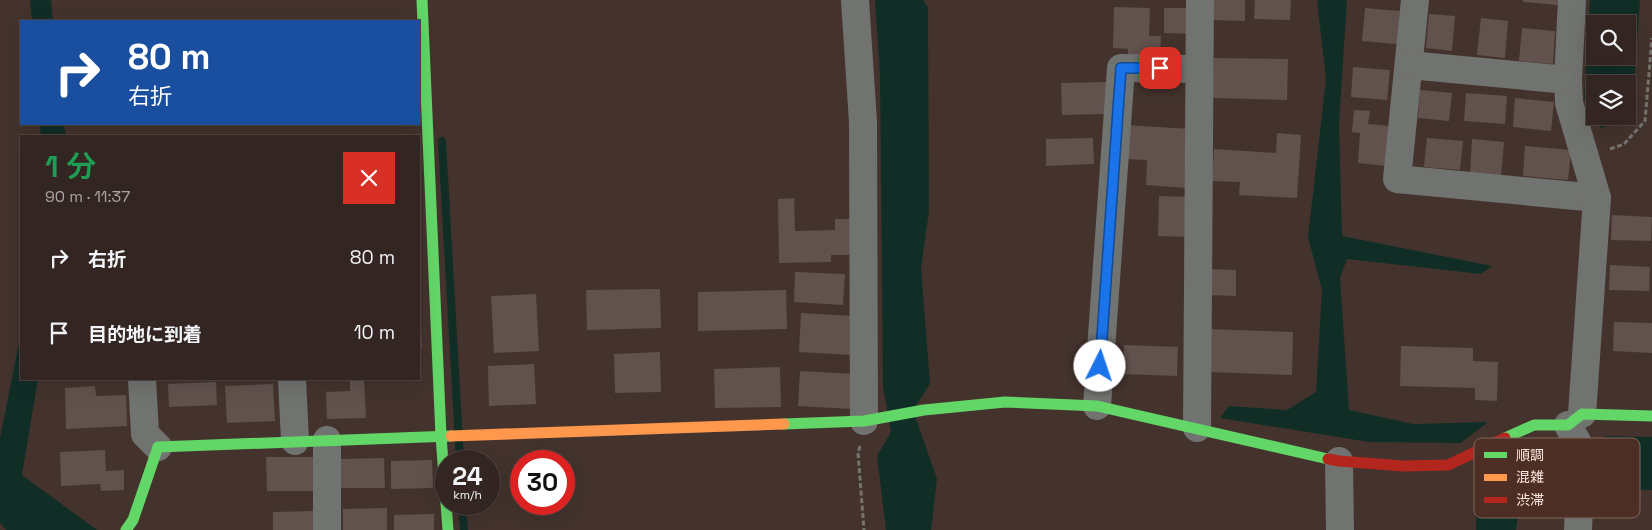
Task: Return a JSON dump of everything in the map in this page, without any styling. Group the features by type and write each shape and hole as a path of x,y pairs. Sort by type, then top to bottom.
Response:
{"street":[{"path":"422,0 441,436 448,530"},
{"path":"855,0 863,122 872,419"},
{"path":"1197,428 1200,0"},
{"path":"1415,0 1397,178 1597,198"},
{"path":"1572,0 1568,80 1569,103 1597,198 1575,420 1579,438"},
{"path":"1409,65 1568,80"},
{"path":"1097,406 1121,68 1199,69"},
{"path":"142,380 145,434 158,447 872,419 924,410 1005,402 1097,406 1339,461 1403,466 1448,465 1474,453"},
{"path":"292,380 295,442"},
{"path":"1506,438 1534,425 1616,416 1652,416"},
{"path":"327,440 327,530"},
{"path":"126,530 133,520 158,447"},
{"path":"1339,461 1340,530"}],"path":[{"path":"1586,158 1624,144 1645,121 1652,38"},
{"path":"864,530 858,453 872,419"}],"water":[{"path":"30,0 51,0 53,20 32,20"},
{"path":"875,0 923,0 928,7 929,211 921,268 930,384 913,410 937,479 931,530 886,530 877,456 891,432 883,387 880,74"},
{"path":"1317,0 1347,0 1339,124 1342,236 1492,266 1481,274 1347,259 1340,278 1349,410 1413,424 1488,422 1461,443 1369,442 1220,418 1229,406 1287,410 1316,392 1322,290 1308,237 1326,79"},
{"path":"1590,0 1640,0 1636,54 1636,15 1589,15"},
{"path":"1586,65 1635,65 1634,75 1586,75 1586,102 1584,98"},
{"path":"41,125 64,125 66,135 40,135"},
{"path":"1599,125 1612,125 1601,128"},
{"path":"20,338 20,380 38,380 22,475 97,530 6,530 0,523 0,438"},
{"path":"1606,436 1652,437 1652,490 1640,490 1640,438 1602,438"},
{"path":"1476,518 1518,518 1516,530 1476,530"}],"building":[{"path":"1211,0 1245,0 1245,21 1211,20"},
{"path":"1255,0 1291,0 1290,20 1254,19"},
{"path":"1523,0 1558,0 1558,5 1523,2"},
{"path":"1114,7 1150,8 1149,36 1161,36 1160,56 1128,56 1128,49 1113,48"},
{"path":"1164,8 1190,8 1190,34 1164,33"},
{"path":"1365,8 1400,11 1397,44 1362,41"},
{"path":"1429,14 1455,16 1452,51 1426,48"},
{"path":"1481,18 1508,21 1505,58 1477,55"},
{"path":"1522,28 1555,31 1553,64 1519,61"},
{"path":"1214,58 1288,59 1287,100 1212,98"},
{"path":"1353,67 1390,70 1387,100 1351,97"},
{"path":"1106,82 1106,114 1062,115 1061,83"},
{"path":"1420,90 1452,93 1449,121 1418,118"},
{"path":"1466,93 1507,96 1505,124 1464,121"},
{"path":"1515,98 1554,102 1551,131 1513,127"},
{"path":"1354,110 1370,111 1368,124 1390,126 1387,166 1358,163 1360,133 1352,132"},
{"path":"1126,125 1190,129 1186,188 1146,185 1147,160 1124,159"},
{"path":"1277,133 1301,135 1297,198 1239,195 1240,182 1212,181 1214,149 1276,153"},
{"path":"1093,138 1094,164 1046,166 1046,139"},
{"path":"1427,138 1463,141 1460,170 1424,167"},
{"path":"1472,139 1504,142 1501,176 1470,173"},
{"path":"1525,146 1571,150 1568,180 1523,176"},
{"path":"1159,196 1189,197 1188,237 1158,236"},
{"path":"794,198 795,231 835,230 835,219 854,219 855,255 831,255 831,262 779,263 778,199"},
{"path":"1612,215 1652,217 1651,241 1611,240"},
{"path":"1610,265 1650,267 1649,291 1609,290"},
{"path":"1208,269 1236,270 1236,296 1207,295"},
{"path":"795,272 845,274 843,305 794,302"},
{"path":"660,289 661,328 587,330 586,290"},
{"path":"786,290 787,329 698,331 698,292"},
{"path":"536,294 539,351 494,353 491,296"},
{"path":"801,313 853,316 851,355 799,352"},
{"path":"420,316 422,347 420,348"},
{"path":"1614,322 1652,323 1652,353 1613,351"},
{"path":"1209,329 1293,332 1292,375 1207,372"},
{"path":"1124,345 1178,347 1177,376 1123,374"},
{"path":"1401,346 1473,348 1473,361 1498,362 1497,401 1475,400 1475,388 1400,386"},
{"path":"660,352 661,392 615,393 614,354"},
{"path":"534,364 536,404 489,406 488,366"},
{"path":"780,367 781,407 715,408 714,369"},
{"path":"800,371 854,374 852,409 798,406"},
{"path":"364,380 366,418 327,419 326,392 350,391 350,381"},
{"path":"216,382 217,405 169,407 168,384"},
{"path":"273,384 275,421 227,423 225,386"},
{"path":"95,386 96,396 126,395 127,426 66,429 65,388"},
{"path":"105,450 106,471 124,470 124,490 101,491 100,484 61,486 60,452"},
{"path":"266,457 313,457 313,491 267,491"},
{"path":"384,458 385,488 341,488 341,459"},
{"path":"432,460 433,488 391,489 391,461"},
{"path":"387,508 387,530 343,530 343,509"},
{"path":"314,511 314,530 273,530 273,512"},
{"path":"434,514 434,530 394,530 394,515"}],"waterway":[{"path":"442,141 459,450"},
{"path":"463,515 464,530"}],"traffic: fast":[{"path":"422,0 441,436 448,530"},
{"path":"784,424 864,421 924,410 1005,402 1097,406 1328,459"},
{"path":"1505,438 1534,425 1568,425 1582,414 1652,416"},
{"path":"126,530 133,520 158,447 451,436"}],"traffic: slow":[{"path":"451,436 784,424"}],"traffic: jam":[{"path":"1328,459 1403,466 1448,465 1474,453"}],"route":[{"path":"1100,366 1121,68 1160,68"}]}
